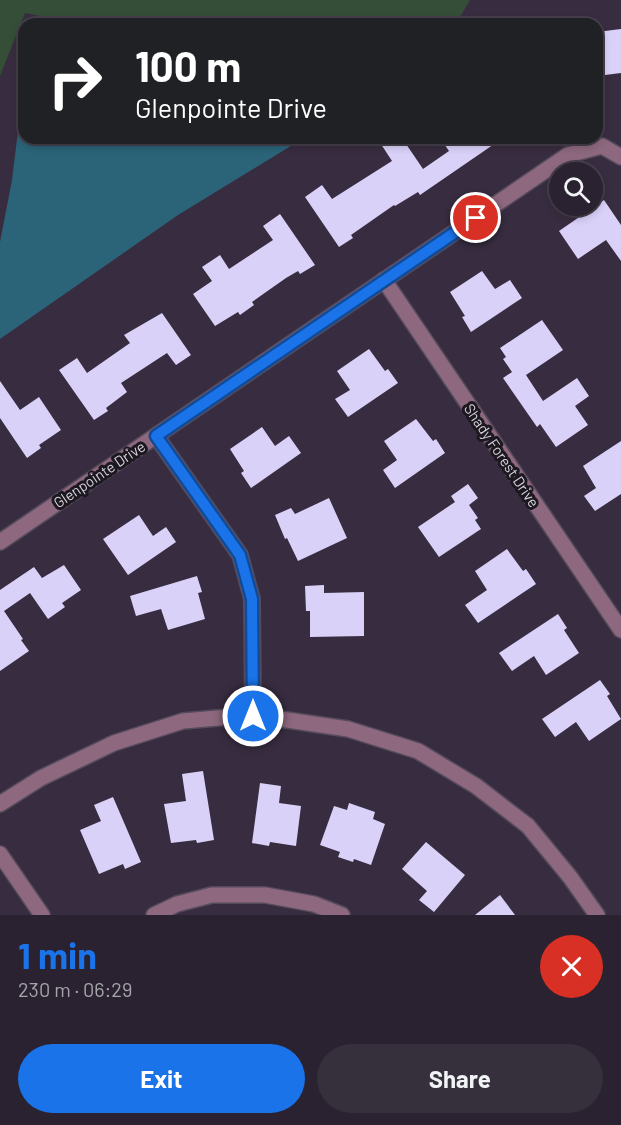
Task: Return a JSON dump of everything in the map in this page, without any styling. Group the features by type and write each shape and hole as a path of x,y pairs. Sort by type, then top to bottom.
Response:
{"street":[{"name":"Glenpointe Drive","path":"0,542 568,155 602,146 621,157"},
{"name":"Shady Forest Drive","path":"384,280 621,630"},
{"path":"156,436 240,555 252,599 253,716"},
{"path":"0,804 41,778 114,743 183,721 253,716 348,729 418,751 476,786 528,826 570,877 597,915"},
{"path":"0,854 42,915"},
{"path":"154,915 177,904 212,895 265,895 314,904 342,915"}],"green space":[{"path":"0,0 470,0 460,18 51,18 25,13 23,18 18,18 18,31 0,76"}],"water":[{"path":"18,131 18,144 294,144 178,215 0,339 0,242 12,180"}],"building":[{"path":"621,29 621,73 603,75 603,31"},
{"path":"381,144 406,144 423,169 449,151 444,144 494,144 420,195 418,192 394,205 351,235 353,238 339,247 305,197 322,185 332,199 392,161"},
{"path":"603,201 621,225 621,261 606,240 578,259 559,231 581,216 603,216"},
{"path":"280,214 315,265 300,274 298,271 286,278 252,302 254,305 240,315 238,312 215,326 193,294 212,281 202,267 220,255 229,269 273,240 263,226"},
{"path":"482,271 495,289 510,280 522,298 471,332 462,317 465,316 450,292"},
{"path":"162,313 191,355 176,365 167,353 121,383 127,392 106,408 108,411 94,420 59,370 77,358 87,373 130,343 124,335"},
{"path":"542,320 563,350 526,375 543,401 577,378 589,396 575,406 588,425 556,447 540,424 537,427 503,378 512,372 503,359 506,357 500,348"},
{"path":"369,349 385,371 388,369 398,383 348,417 335,399 350,390 337,371"},
{"path":"0,381 20,410 39,397 61,430 39,445 41,448 27,458 0,418"},
{"path":"416,419 433,441 436,439 445,453 395,488 383,470 397,460 384,441"},
{"path":"262,427 275,446 289,436 301,453 251,488 241,473 244,471 230,449"},
{"path":"621,441 621,494 595,511 584,496 596,488 583,466"},
{"path":"468,484 478,498 469,505 478,518 475,520 481,529 439,557 418,527 455,502 451,496"},
{"path":"329,498 347,538 298,561 275,515 291,508 295,514"},
{"path":"139,515 153,536 166,527 176,542 128,575 103,539"},
{"path":"507,549 523,571 526,569 536,584 478,623 465,605 487,590 475,571"},
{"path":"64,565 81,590 62,603 65,607 48,619 30,593 4,611 29,651 0,671 0,590 34,567 42,578"},
{"path":"197,576 202,592 198,593 205,619 168,630 161,609 136,616 130,596"},
{"path":"324,585 324,593 364,592 364,636 310,637 310,611 306,611 305,586"},
{"path":"558,614 567,628 564,630 579,653 546,675 534,656 512,671 499,653"},
{"path":"600,680 610,694 607,696 621,719 589,741 576,722 555,737 542,719"},
{"path":"203,771 214,840 197,843 196,840 171,843 164,804 186,801 182,774"},
{"path":"260,783 281,786 279,803 301,806 296,846 270,842 269,846 252,843"},
{"path":"113,797 141,862 125,869 123,864 99,874 80,830 101,821 94,805"},
{"path":"349,803 375,812 373,819 385,824 371,865 354,859 353,862 338,857 340,852 320,845 334,806 347,810"},
{"path":"426,842 465,875 434,912 419,900 427,891 402,869"},
{"path":"500,895 515,915 475,915"}],"route":[{"path":"253,716 252,599 240,555 156,436 476,218"}]}
